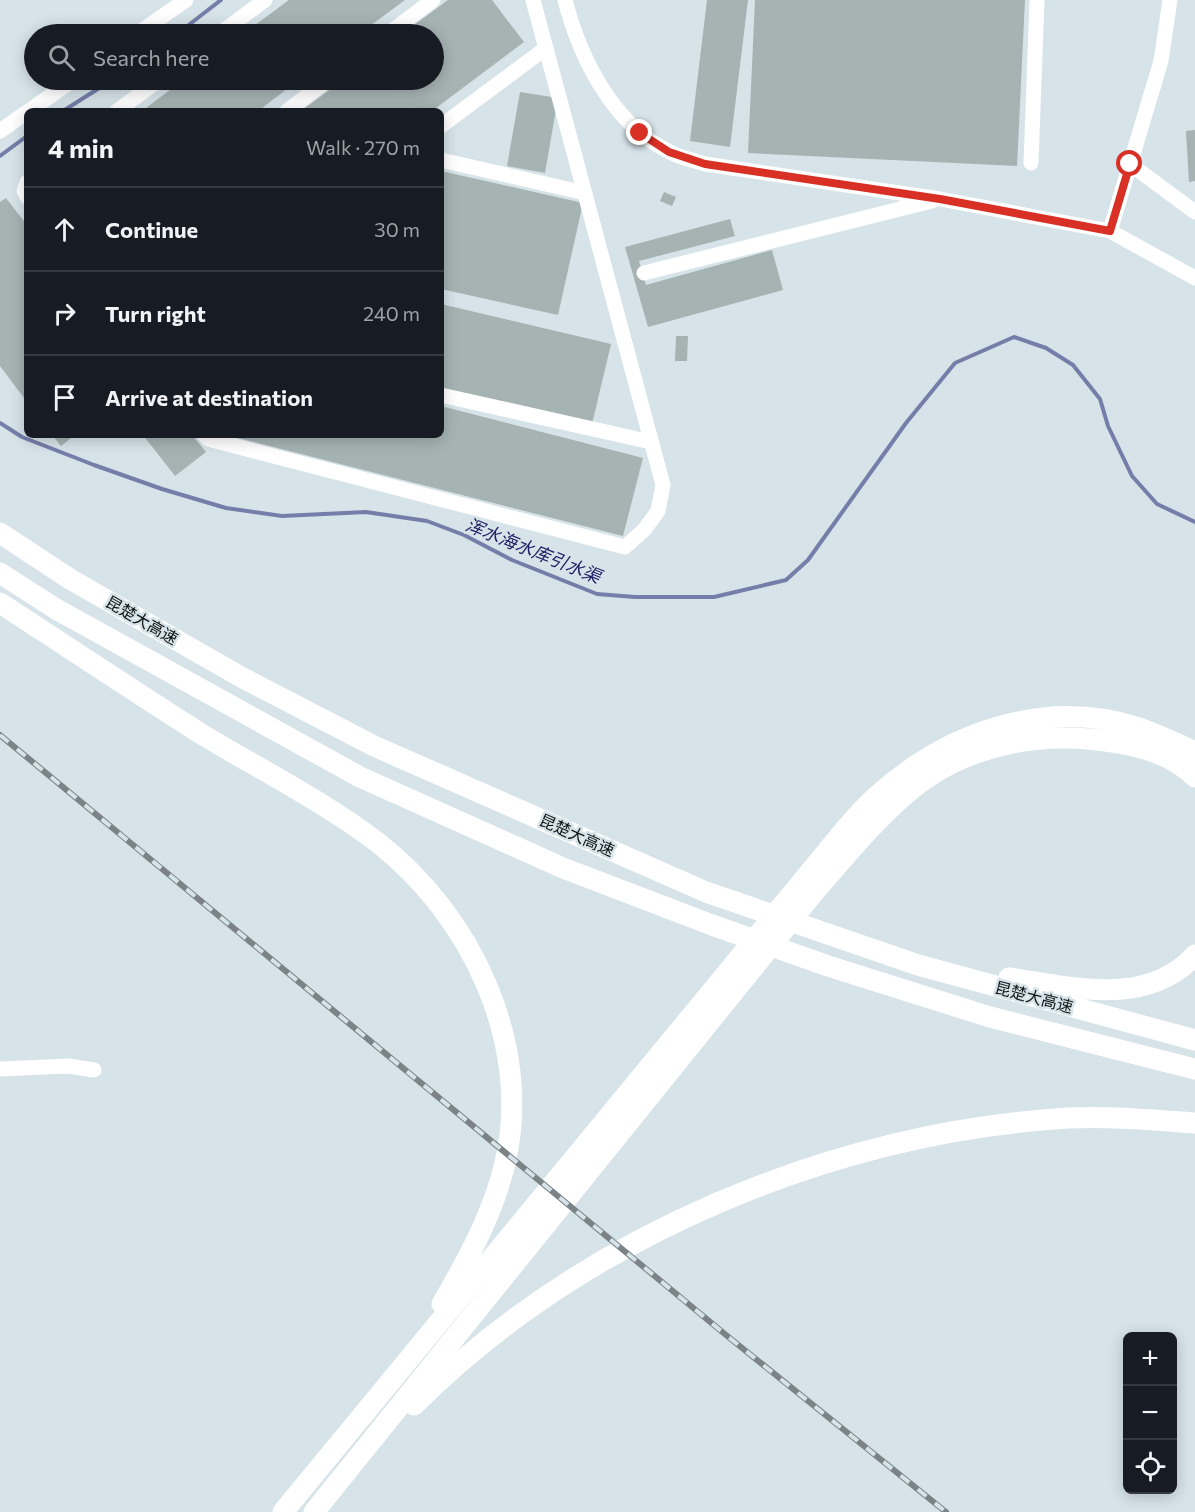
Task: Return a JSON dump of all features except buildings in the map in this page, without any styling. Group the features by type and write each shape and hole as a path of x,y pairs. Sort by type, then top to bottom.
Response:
{"highway":[{"name":"昆楚大高速","path":"0,533 70,579 231,672 374,746 706,892 918,965 1195,1040"},
{"name":"昆楚大高速","path":"0,573 56,609 360,777 564,868 712,925 850,973 990,1017 1195,1069"},
{"path":"0,603 202,734 336,814 377,842 423,887 467,947 488,989 502,1027 512,1090 511,1125 495,1199 479,1238 412,1357"},
{"path":"314,1512 666,1061 807,887 851,823 887,787 933,754 974,734 997,726 1047,717 1104,720 1134,726 1195,752"},
{"path":"807,887 907,793 947,766 990,748 1043,738 1085,738 1108,741 1154,752 1174,761 1195,777"},
{"path":"918,965 1067,987 1130,989 1147,986 1163,979 1177,971 1195,955"},
{"path":"283,1512 412,1357 666,1061"},
{"path":"345,1473 450,1372 525,1312 567,1284 634,1245 723,1201 826,1163 882,1147 942,1134 1005,1124 1070,1118 1195,1123"}],"street":[{"path":"151,24 186,0"},
{"path":"233,24 265,0"},
{"path":"401,24 433,0"},
{"path":"207,438 625,547 644,530 658,511 663,485 533,0"},
{"path":"565,0 587,59 608,99 640,133 669,152 705,164 940,199 1110,231 1195,278"},
{"path":"1031,164 1036,0"},
{"path":"1110,231 1161,61 1170,0"},
{"path":"444,124 546,48"},
{"path":"34,108 59,90"},
{"path":"121,108 145,90"},
{"path":"291,108 315,90"},
{"path":"0,131 24,115"},
{"path":"444,161 585,193"},
{"path":"1130,164 1195,212"},
{"path":"644,273 940,199"},
{"path":"444,396 651,442"},
{"path":"0,1069 68,1066 94,1070"}],"waterway":[{"name":"浑水海水库引水渠","path":"190,24 221,0"},
{"name":"浑水海水库引水渠","path":"68,108 96,90"},
{"name":"浑水海水库引水渠","path":"0,156 24,138"},
{"name":"浑水海水库引水渠","path":"25,438 162,489 226,508 282,516 366,512 427,521 464,535 512,560 597,594 635,597 714,597 786,580 808,560 906,423 955,363 1014,337 1046,348 1073,365 1100,399 1108,426 1132,476 1157,504 1195,522"},
{"name":"浑水海水库引水渠","path":"0,423 24,438"}],"railway":[{"path":"0,735 726,1335 946,1512"}],"route":[{"path":"640,133 669,152 705,164 940,199 1110,231 1130,164"}]}
